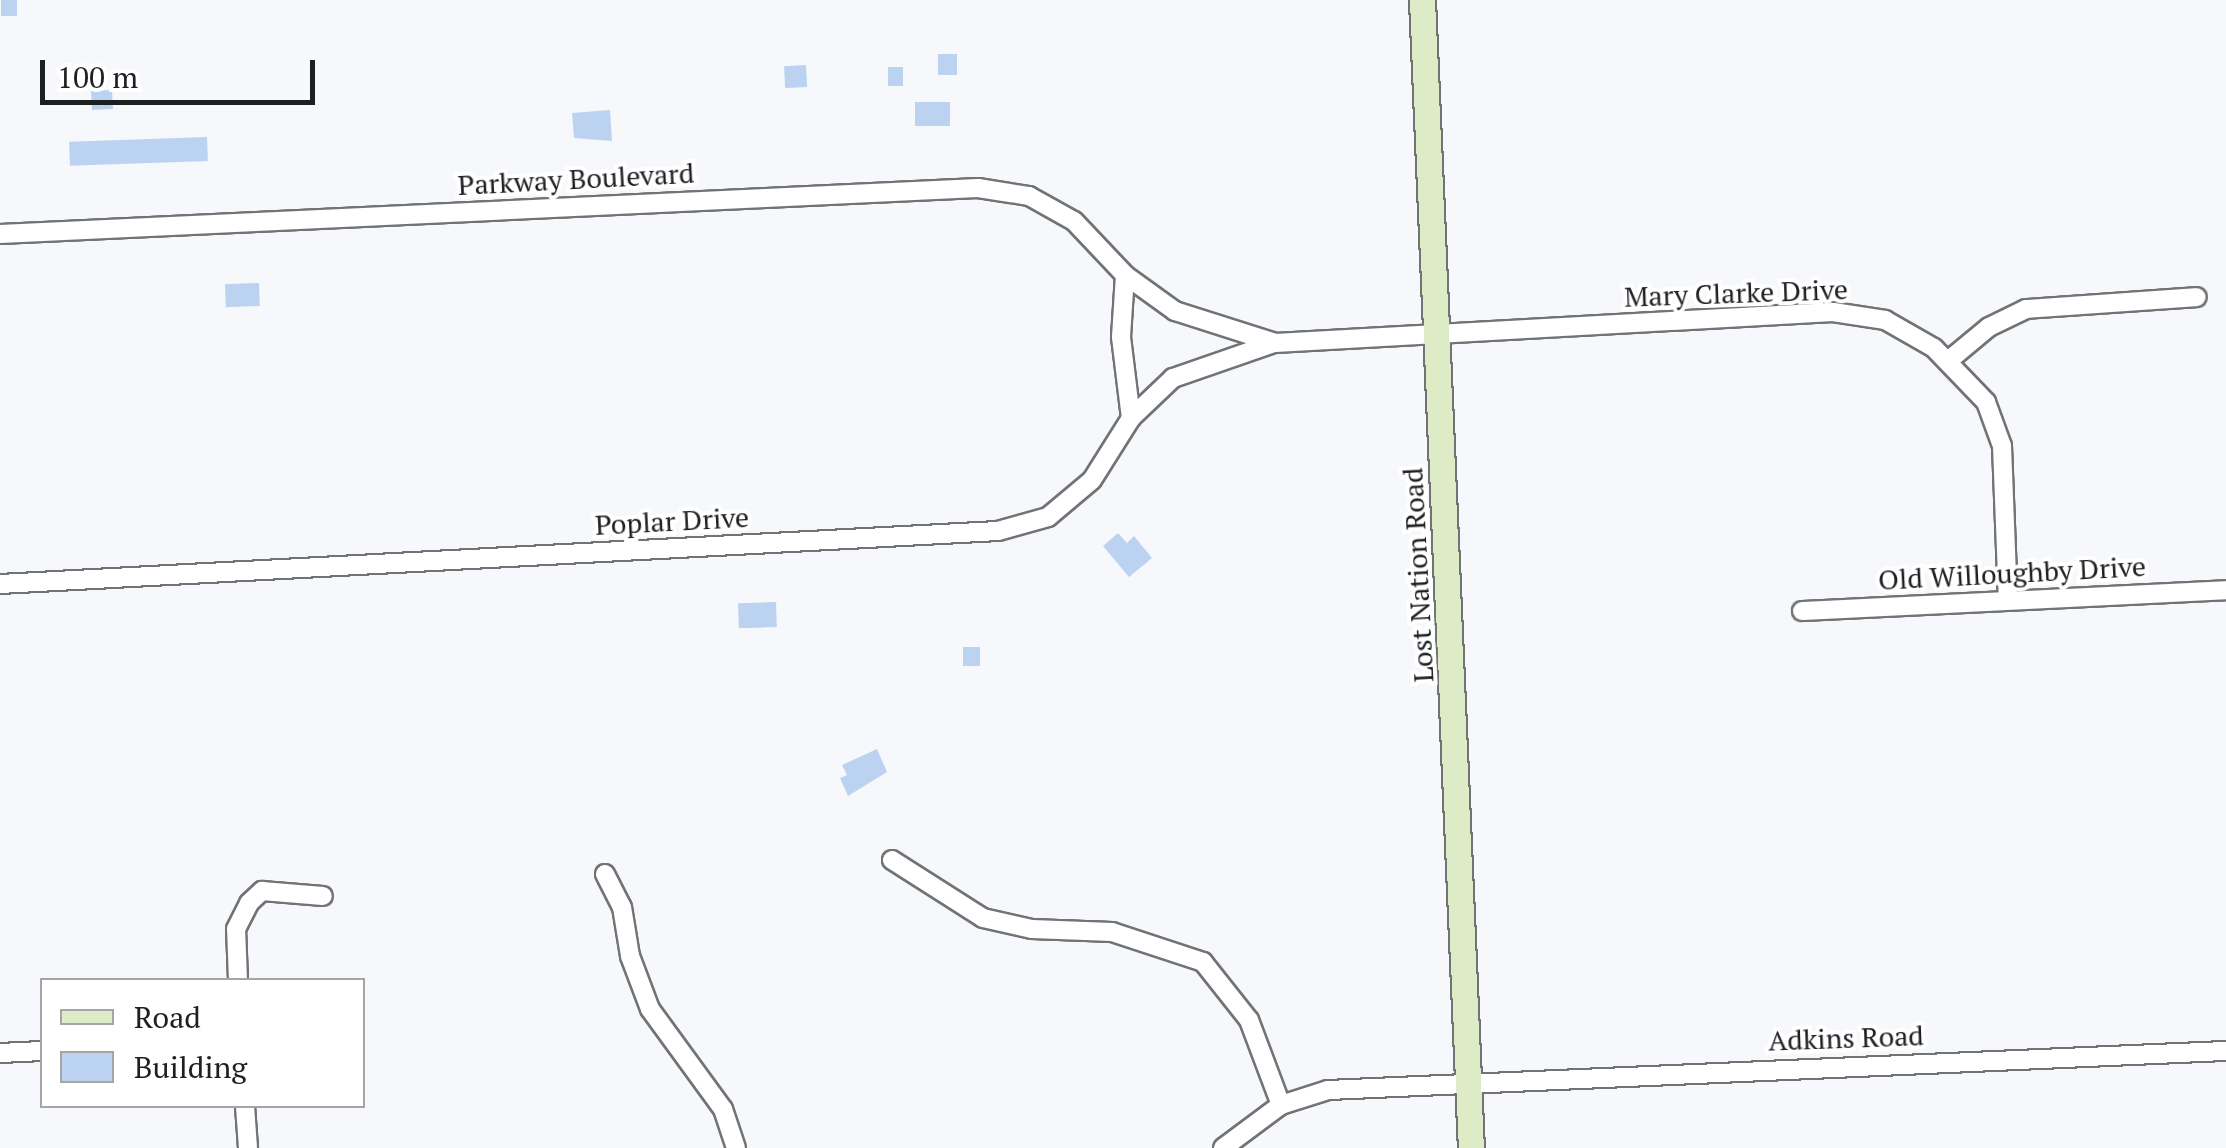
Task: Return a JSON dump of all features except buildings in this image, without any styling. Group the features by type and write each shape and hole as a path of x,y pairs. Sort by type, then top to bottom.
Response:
{"street":[{"name":"Lost Nation Road","path":"1422,0 1471,1148"},
{"name":"Parkway Boulevard","path":"0,234 978,188 1029,196 1074,222 1125,275 1176,311 1275,343 1436,334"},
{"path":"1125,275 1121,337 1131,418"},
{"path":"1948,361 1989,326 2026,308 2197,297"},
{"name":"Mary Clarke Drive","path":"1436,334 1833,312 1885,320 1948,361 1986,402 2002,446 2008,600"},
{"name":"Poplar Drive","path":"0,584 998,531 1048,516 1092,480 1131,418 1173,378 1275,343"},
{"name":"Old Willoughby Drive","path":"1802,611 2226,590"},
{"path":"892,860 983,918 1032,929 1112,932 1203,962 1249,1020 1281,1104 1223,1148"},
{"path":"605,874 622,907 630,956 650,1009 723,1109 736,1148"},
{"path":"238,978 236,929 249,903 262,891 322,896"},
{"path":"0,1054 40,1051"},
{"name":"Adkins Road","path":"1281,1104 1328,1090 2226,1051"},
{"path":"244,1108 248,1148"}]}
